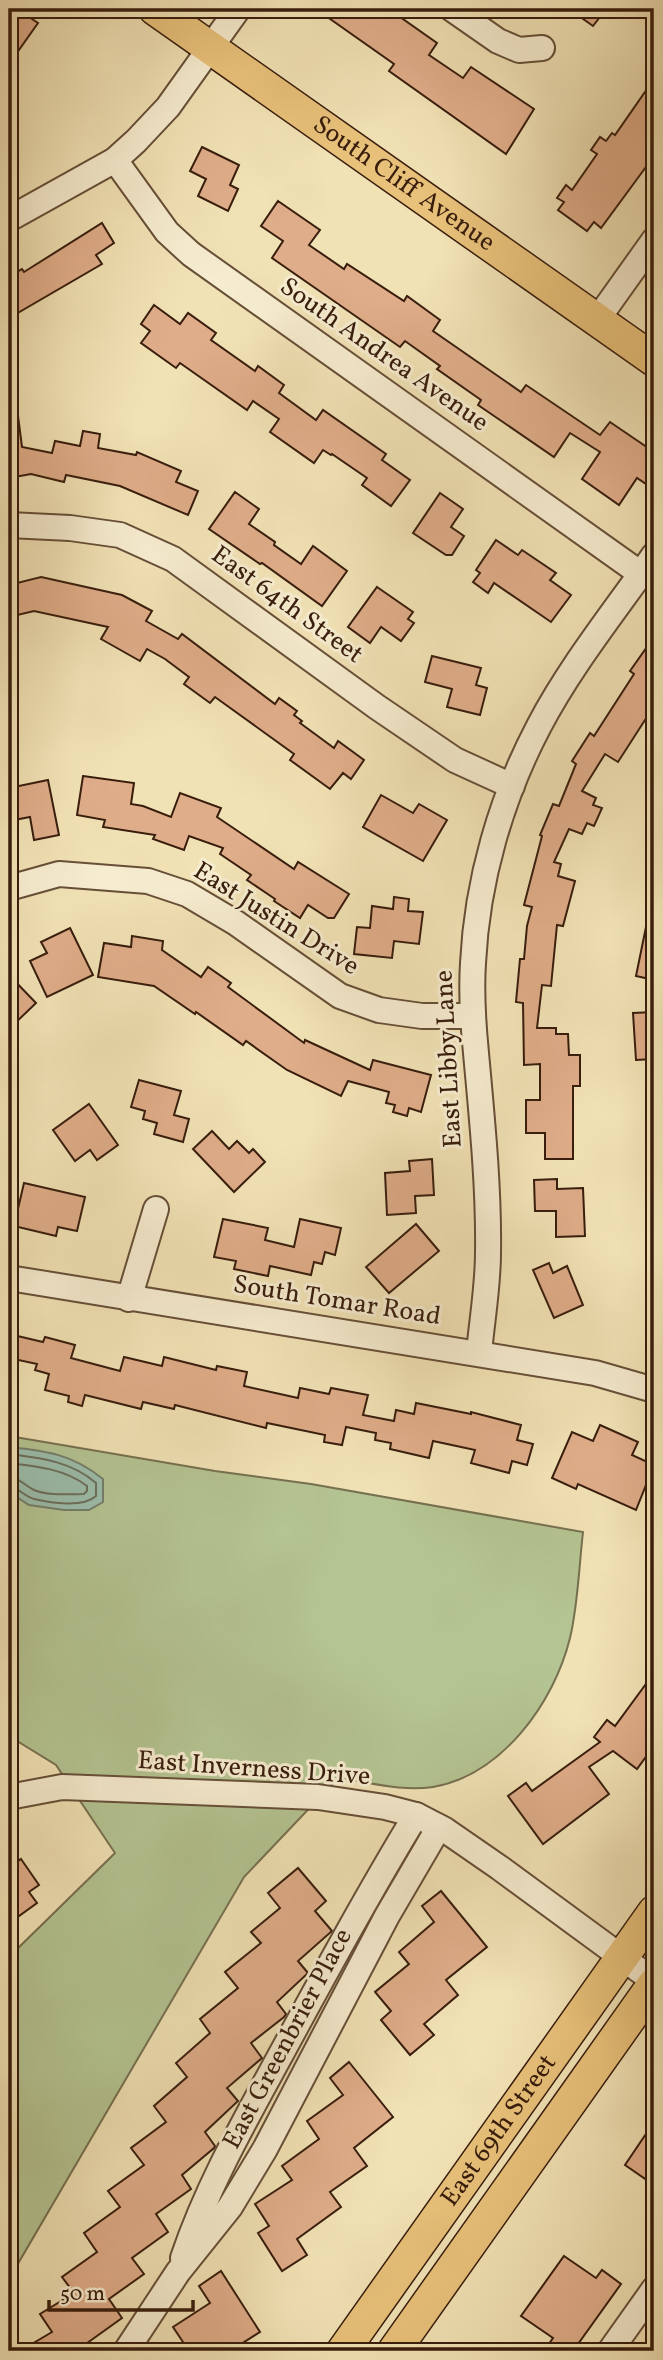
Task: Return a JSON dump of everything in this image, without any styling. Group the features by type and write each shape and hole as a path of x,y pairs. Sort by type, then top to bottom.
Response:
{"main road":[{"name":"South Cliff Avenue","path":"155,9 654,360"},
{"name":"East 69th Street","path":"343,2351 654,1912"},
{"name":"East 69th Street","path":"394,2351 654,1982"}],"street":[{"path":"9,219 115,160 168,107 238,9"},
{"path":"452,9 498,41 519,50 542,48"},
{"name":"South Andrea Avenue","path":"115,160 167,232 191,254 648,565"},
{"path":"597,320 654,240"},
{"name":"East 64th Street","path":"9,525 70,527 120,535 173,559 377,707 455,760 512,786"},
{"name":"East Libby Lane","path":"479,1353 488,1254 472,1016 473,961 493,840 512,786 539,726 572,671 648,565"},
{"name":"East Justin Drive","path":"9,888 59,874 148,881 187,894 236,923 340,996 379,1010 422,1016 472,1016"},
{"path":"129,1299 156,1209"},
{"name":"South Tomar Road","path":"9,1278 596,1373 654,1390"},
{"name":"East Inverness Drive","path":"9,1797 62,1787 318,1797 385,1807 416,1815 439,1827 654,1982"},
{"name":"East Greenbrier Place","path":"178,2272 195,2223 230,2148 364,1900 416,1815"},
{"name":"East Greenbrier Place","path":"126,2351 178,2272 230,2207 265,2149 387,1916 439,1827"},
{"path":"610,2351 654,2288"}],"green space":[{"path":"9,1436 215,1471 311,1484 583,1532 577,1599 570,1638 552,1687 538,1711 502,1752 481,1768 458,1780 421,1788 338,1778 244,1877 9,2279 9,1957 115,1853 56,1765 9,1736"}],"water":[{"path":"9,1447 47,1452 81,1464 103,1479 103,1502 89,1510 29,1505 9,1492"}],"building":[{"path":"9,9 17,9 38,23 9,64"},
{"path":"316,9 370,9 384,18 390,10 437,43 429,55 463,78 471,67 534,109 506,154 389,71 394,64"},
{"path":"569,9 606,9 593,26"},
{"path":"654,79 654,156 601,228 594,222 587,231 558,210 564,202 557,198 566,185 572,190 597,154 591,150 600,137 606,141 612,133 615,135"},
{"path":"202,147 239,165 230,185 238,189 228,211 198,196 206,179 190,171"},
{"path":"278,201 320,230 309,245 344,269 347,264 404,301 407,296 440,320 433,331 521,392 526,385 600,435 610,422 654,452 654,471 646,484 637,478 619,505 582,479 600,452 570,433 554,457 478,405 481,400 437,369 440,366 405,341 400,347 272,258 283,241 261,226"},
{"path":"102,223 114,243 96,255 102,264 9,318 9,276 22,269 24,272"},
{"path":"154,305 180,324 188,313 216,333 211,340 255,371 258,366 284,385 279,393 316,420 323,410 386,454 382,460 410,480 391,506 362,485 367,478 332,454 323,450 314,463 270,432 279,419 253,401 247,410 180,363 176,368 141,343 150,331 141,324"},
{"path":"18,416 22,447 52,453 55,441 80,446 83,431 100,434 98,448 136,455 137,452 181,471 176,482 198,491 188,515 120,486 66,475 64,482 31,474 9,478 9,417"},
{"path":"235,492 259,509 249,524 275,542 274,545 301,564 313,546 347,571 322,606 209,529"},
{"path":"440,493 463,509 451,527 464,536 452,555 446,555 413,533"},
{"path":"496,540 518,555 522,550 556,573 550,580 571,595 551,622 494,583 488,593 473,582 480,573 476,570"},
{"path":"41,577 122,595 152,611 146,621 178,639 182,634 275,704 279,698 297,711 294,715 302,721 300,723 334,748 338,741 364,760 351,779 343,773 330,789 290,760 294,754 215,697 210,703 184,684 189,677 165,659 147,649 140,661 101,639 108,627 34,611 9,617 9,585"},
{"path":"377,587 413,612 408,619 414,623 401,641 381,627 370,643 348,627"},
{"path":"654,637 654,706 618,762 605,754 582,791 596,798 593,805 602,808 594,826 587,823 582,834 569,829 554,862 561,864 558,876 575,881 563,926 557,925 551,986 542,985 537,1028 556,1028 556,1034 568,1034 569,1055 580,1055 580,1086 573,1086 573,1159 545,1159 545,1133 526,1133 526,1100 540,1100 540,1064 524,1065 523,1003 516,1002 520,959 524,959 532,907 524,905 542,836 540,835 553,804 559,806 576,764 572,761 590,733 594,736 634,674 630,671"},
{"path":"432,656 481,668 476,685 487,688 480,715 447,707 452,689 425,682"},
{"path":"83,776 134,783 131,804 171,817 180,793 221,808 217,817 294,869 298,862 349,894 334,918 328,918 308,905 300,918 247,880 251,875 220,854 223,848 189,836 184,850 153,839 155,835 103,827 105,820 77,815"},
{"path":"48,780 59,835 34,840 30,817 9,821 9,788"},
{"path":"381,795 413,813 419,804 447,820 423,861 363,827"},
{"path":"394,897 409,899 408,911 423,912 419,944 394,941 392,958 354,954 357,927 370,928 372,906 393,909"},
{"path":"647,922 654,922 654,980 636,976"},
{"path":"70,928 93,975 47,997 30,961 47,953 41,942"},
{"path":"132,936 163,941 162,950 201,977 208,967 231,983 228,987 304,1043 305,1040 370,1070 373,1060 431,1075 421,1112 409,1108 407,1116 393,1112 395,1105 386,1103 389,1092 348,1081 341,1096 287,1070 246,1041 243,1045 154,986 98,977 104,943 131,947"},
{"path":"9,975 36,1003 9,1029"},
{"path":"654,1012 654,1059 636,1060 633,1013"},
{"path":"139,1080 181,1091 174,1115 189,1119 183,1142 154,1134 157,1123 143,1119 145,1111 131,1107"},
{"path":"89,1104 118,1145 97,1160 90,1150 75,1161 53,1130"},
{"path":"212,1131 229,1149 237,1141 249,1153 253,1149 265,1162 234,1192 193,1149"},
{"path":"432,1159 434,1195 415,1196 416,1213 387,1215 385,1173 410,1171 409,1161"},
{"path":"557,1179 557,1189 583,1188 585,1236 556,1237 556,1211 535,1211 534,1180"},
{"path":"24,1183 85,1197 77,1231 58,1227 56,1236 14,1226"},
{"path":"223,1219 268,1228 265,1240 294,1247 300,1219 341,1228 335,1255 325,1252 322,1264 314,1262 311,1275 270,1266 268,1276 234,1269 236,1261 214,1257"},
{"path":"416,1224 439,1251 389,1293 366,1267"},
{"path":"549,1263 553,1273 567,1266 583,1305 554,1318 533,1270"},
{"path":"9,1334 43,1342 45,1337 75,1345 71,1358 120,1371 124,1357 162,1366 164,1357 216,1370 217,1366 247,1372 244,1386 298,1398 300,1388 329,1394 331,1388 368,1395 363,1415 394,1421 396,1410 414,1414 416,1403 471,1412 521,1425 517,1440 533,1444 527,1465 512,1461 509,1473 471,1463 475,1450 433,1441 429,1458 390,1449 391,1443 375,1440 376,1433 346,1427 342,1445 324,1442 325,1435 267,1423 266,1428 175,1405 174,1409 143,1402 141,1409 85,1395 82,1406 68,1402 69,1396 45,1390 49,1374 35,1370 37,1364 9,1358"},
{"path":"600,1425 638,1442 632,1455 654,1465 636,1510 578,1484 576,1489 552,1478 572,1432 593,1441"},
{"path":"654,1673 654,1759 648,1754 637,1769 613,1751 589,1767 609,1794 543,1844 508,1796 526,1783 532,1791 600,1742 594,1737 607,1720 615,1726"},
{"path":"21,1859 39,1885 29,1892 37,1903 19,1916 9,1901 9,1867"},
{"path":"298,1868 326,1901 315,1911 332,1931 298,1961 308,1973 277,2002 286,2014 284,2017 251,2043 262,2058 227,2088 238,2101 205,2132 214,2148 182,2175 191,2189 156,2214 168,2232 132,2258 144,2274 109,2299 122,2318 76,2351 20,2351 52,2332 40,2314 74,2293 62,2277 97,2252 84,2233 120,2207 108,2191 144,2165 131,2148 166,2122 154,2106 187,2077 176,2063 210,2033 200,2019 238,1988 225,1972 261,1943 251,1932 280,1908 268,1893"},
{"path":"441,1891 487,1947 446,1980 458,1995 424,2024 434,2035 410,2055 381,2020 391,2011 375,1992 409,1964 399,1952 434,1922 422,1906"},
{"path":"349,2062 393,2117 354,2148 367,2166 330,2192 341,2207 297,2239 307,2255 282,2271 258,2233 269,2226 255,2204 292,2180 282,2166 319,2139 307,2121 343,2095 330,2078"},
{"path":"654,2122 654,2185 625,2165"},
{"path":"564,2256 596,2278 602,2270 621,2284 573,2351 544,2351 553,2338 521,2316"},
{"path":"221,2271 260,2332 230,2351 189,2351 173,2327 210,2303 199,2286"}]}
